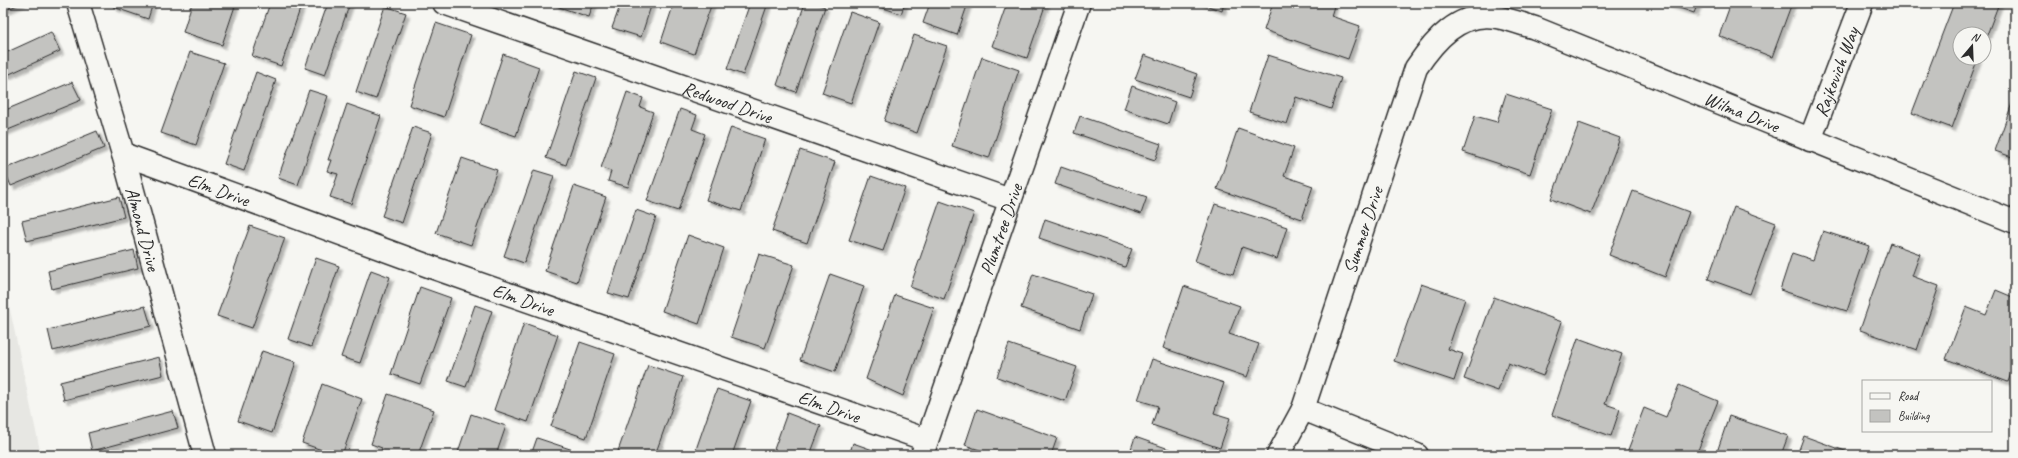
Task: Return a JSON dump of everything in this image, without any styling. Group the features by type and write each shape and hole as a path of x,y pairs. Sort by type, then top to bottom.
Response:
{"street":[{"name":"Almond Drive","path":"78,3 123,154 205,455"},
{"name":"Redwood Drive","path":"444,3 1010,200"},
{"name":"Plumtree Drive","path":"924,447 1079,3"},
{"name":"Rajkovich Way","path":"1810,140 1862,3"},
{"name":"Wilma Drive","path":"1466,20 1475,17 1496,17 1535,28 2015,222"},
{"name":"Summer Drive","path":"1278,455 1303,409 1416,68 1432,44 1442,34 1466,20"},
{"name":"Elm Drive","path":"123,154 924,447"},
{"path":"1303,409 1417,455"}],"shaded area":[{"path":"3,277 41,455 3,455"}],"building":[{"path":"3,3 22,3 3,11"},
{"path":"114,3 153,3 148,19 113,7"},
{"path":"192,3 236,3 222,45 183,32"},
{"path":"270,3 302,3 281,66 252,56"},
{"path":"328,3 350,3 325,75 305,68"},
{"path":"557,3 594,3 589,17 556,6"},
{"path":"621,3 652,3 641,37 612,28"},
{"path":"674,3 712,3 694,54 661,42"},
{"path":"750,3 768,3 743,75 727,69"},
{"path":"805,3 814,3 825,7 796,92 777,85"},
{"path":"869,3 905,3 901,14"},
{"path":"930,3 968,3 957,35 923,23"},
{"path":"1007,3 1046,3 1027,58 992,46"},
{"path":"1200,3 1224,3 1222,11"},
{"path":"1273,3 1335,3 1331,16 1360,26 1348,59 1264,30"},
{"path":"1665,3 1698,3 1694,13"},
{"path":"1731,3 1792,3 1772,57 1719,36"},
{"path":"1954,3 1999,3 1990,26 1952,26 1952,66 1975,66 1952,128 1912,113"},
{"path":"385,6 406,13 376,99 356,92"},
{"path":"850,12 879,22 851,103 822,93"},
{"path":"436,23 471,35 444,117 409,105"},
{"path":"51,32 60,51 3,77 3,54"},
{"path":"914,35 947,46 917,133 884,121"},
{"path":"190,52 224,63 196,145 161,133"},
{"path":"503,54 539,67 516,136 480,124"},
{"path":"1144,55 1197,74 1189,97 1135,79"},
{"path":"1268,55 1341,78 1331,109 1296,97 1287,124 1249,112"},
{"path":"982,57 1019,70 989,158 952,146"},
{"path":"576,71 596,78 566,165 546,158"},
{"path":"256,72 276,80 244,171 224,164"},
{"path":"72,82 81,100 3,132 3,111"},
{"path":"1132,86 1175,102 1168,124 1124,109"},
{"path":"309,90 328,96 298,185 278,178"},
{"path":"627,92 643,98 640,107 653,112 628,187 608,181 611,171 601,168"},
{"path":"1506,94 1552,109 1530,174 1463,152 1475,116 1497,122"},
{"path":"2015,95 2015,158 1995,151"},
{"path":"347,104 381,116 351,204 330,197 338,174 327,171 331,160 328,160"},
{"path":"680,109 697,115 692,129 705,134 678,211 647,201"},
{"path":"1080,116 1161,144 1155,160 1074,133"},
{"path":"1579,123 1620,138 1591,214 1551,199"},
{"path":"413,127 432,133 402,223 382,216"},
{"path":"731,127 765,139 741,211 706,200"},
{"path":"1238,128 1294,148 1284,176 1313,186 1302,219 1217,189"},
{"path":"97,131 104,148 11,186 4,169"},
{"path":"800,150 835,162 807,243 772,231"},
{"path":"462,158 497,170 471,245 436,233"},
{"path":"1061,167 1147,197 1141,214 1055,184"},
{"path":"534,170 554,176 524,263 504,256"},
{"path":"871,176 905,188 883,251 849,240"},
{"path":"574,186 606,197 577,282 545,271"},
{"path":"1633,191 1689,212 1665,277 1609,255"},
{"path":"119,197 124,217 27,241 22,221"},
{"path":"940,201 974,213 944,299 910,287"},
{"path":"1215,204 1287,227 1277,259 1242,247 1233,274 1195,261"},
{"path":"1734,207 1776,223 1750,294 1708,279"},
{"path":"636,210 656,217 629,299 608,293"},
{"path":"1045,219 1132,249 1125,267 1039,238"},
{"path":"250,226 285,238 252,328 217,316"},
{"path":"1823,231 1869,246 1847,311 1780,290 1792,253 1813,260"},
{"path":"688,235 724,248 699,324 662,311"},
{"path":"1890,243 1920,254 1912,276 1939,286 1917,350 1860,330"},
{"path":"134,250 138,268 52,289 48,271"},
{"path":"759,254 794,265 765,348 731,337"},
{"path":"316,258 339,266 311,347 288,339"},
{"path":"371,270 390,277 360,363 341,357"},
{"path":"830,274 864,286 835,372 800,360"},
{"path":"1033,274 1092,294 1080,329 1021,308"},
{"path":"1421,284 1465,299 1448,349 1463,354 1454,381 1394,361"},
{"path":"1184,286 1240,306 1229,334 1259,344 1247,377 1163,348"},
{"path":"420,287 451,298 420,384 391,374"},
{"path":"1996,290 2015,298 2015,362 2008,382 1946,359 1966,307 1986,315"},
{"path":"895,295 934,308 903,396 866,379"},
{"path":"1494,297 1562,322 1543,376 1508,363 1498,391 1464,379"},
{"path":"475,305 492,311 466,387 448,381"},
{"path":"145,306 151,326 53,351 48,330"},
{"path":"524,323 558,335 528,422 494,410"},
{"path":"1578,338 1622,354 1605,404 1620,409 1611,436 1552,415"},
{"path":"580,342 615,354 586,438 551,426"},
{"path":"1009,344 1077,367 1065,401 997,377"},
{"path":"262,351 296,362 272,433 238,421"},
{"path":"159,357 163,375 64,400 60,382"},
{"path":"1152,359 1224,383 1214,413 1230,418 1220,448 1152,425 1158,406 1138,400"},
{"path":"648,365 683,377 655,455 619,455 617,454"},
{"path":"322,384 362,399 342,455 336,455 302,443"},
{"path":"1679,385 1718,401 1696,455 1626,455 1644,408 1666,417"},
{"path":"717,389 751,401 732,455 694,455"},
{"path":"388,394 434,410 418,455 380,455 382,448 371,444"},
{"path":"977,409 1057,438 1051,455 994,455 965,445"},
{"path":"173,411 178,428 92,451 88,433"},
{"path":"787,413 821,426 810,455 772,455"},
{"path":"471,414 506,426 496,455 457,455"},
{"path":"1729,416 1788,436 1781,455 1716,455"},
{"path":"1804,436 1856,455 1797,455"},
{"path":"1135,437 1186,455 1129,455"},
{"path":"537,438 576,451 575,455 531,455"},
{"path":"853,443 887,455 849,455"}]}
